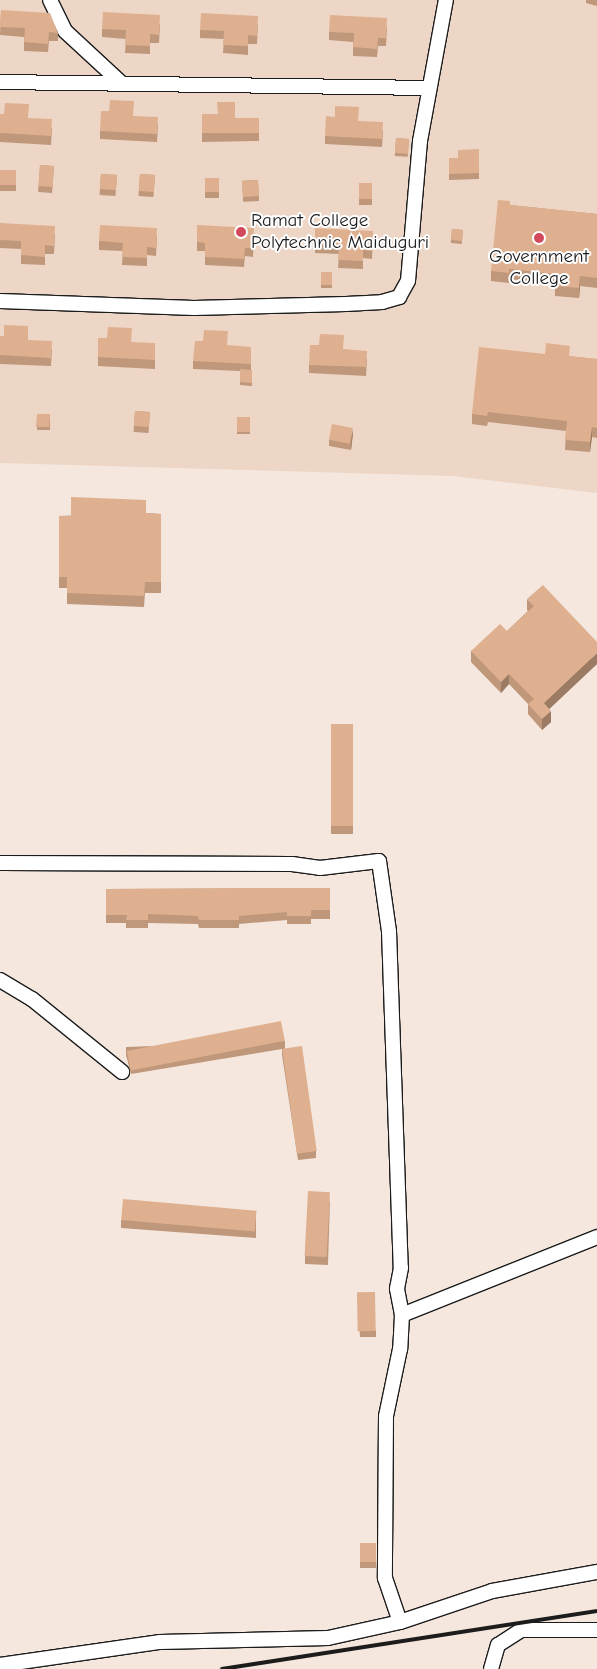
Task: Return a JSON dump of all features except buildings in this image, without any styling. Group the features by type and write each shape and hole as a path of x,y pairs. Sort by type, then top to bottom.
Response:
{"street":[{"path":"50,0 65,31 120,82"},
{"path":"0,301 194,308 373,303 399,297 408,281 420,141 446,0"},
{"path":"0,82 120,82 429,88"},
{"path":"0,863 292,864 320,868 379,861 389,931 401,1268 397,1289 402,1315 400,1349 386,1416 385,1578 400,1622"},
{"path":"0,980 32,999 122,1072"},
{"path":"402,1315 597,1237"},
{"path":"0,1665 160,1642 328,1638 400,1622 492,1591 597,1572"},
{"path":"491,1669 498,1645 521,1630 597,1630"}],"shaded area":[{"name":"Ramat College Polytechnic Maiduguri","path":"0,0 597,0 597,493 452,476 0,463"}],"railway":[{"path":"222,1669 597,1611"}],"place":[{"name":"Ramat College Polytechnic Maiduguri","path":"241,232"},
{"name":"Government College","path":"539,238"}]}
